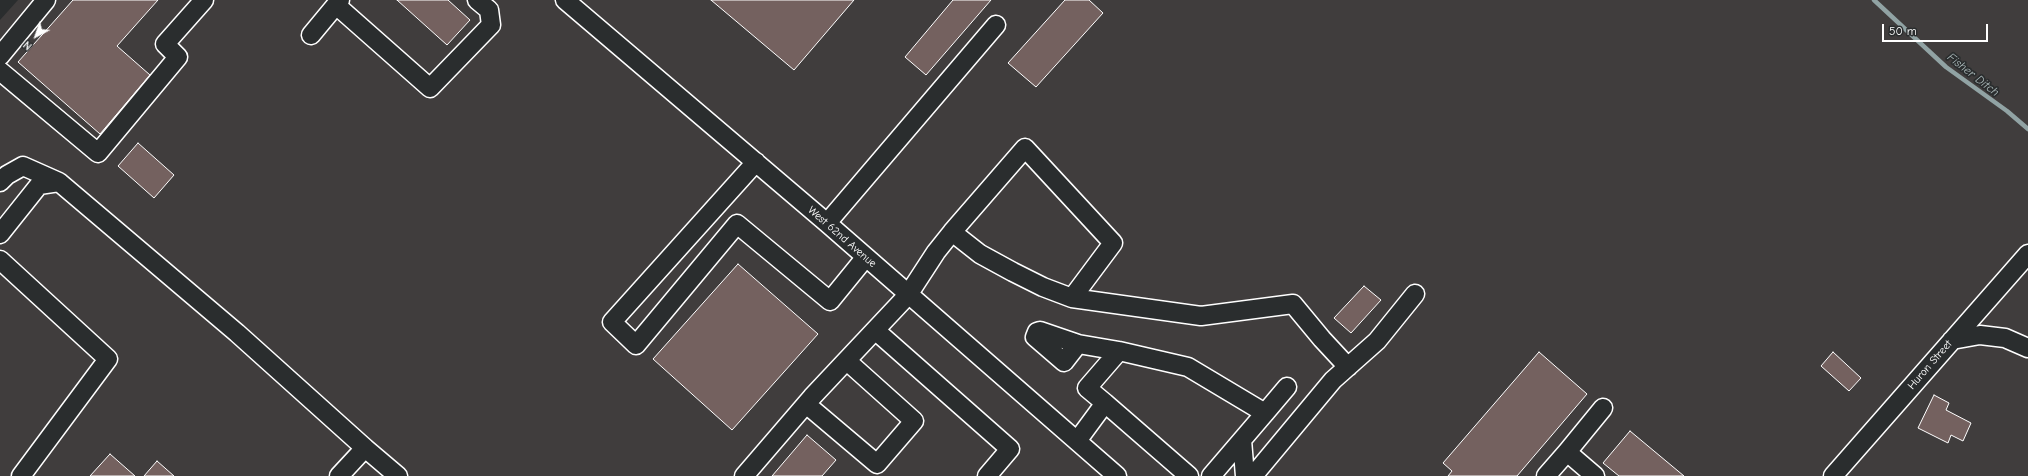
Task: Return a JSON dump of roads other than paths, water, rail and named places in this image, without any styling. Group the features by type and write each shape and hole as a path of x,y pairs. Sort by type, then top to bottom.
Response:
{"street":[{"path":"46,0 0,58 98,153 178,57 165,44 204,0"},
{"path":"311,35 338,3 430,88 491,25 489,10 477,0"},
{"name":"West 62nd Avenue","path":"565,0 827,223 1117,476"},
{"path":"827,223 996,25"},
{"path":"744,476 806,404 908,295 936,252 1025,148 1113,243 1072,298"},
{"path":"737,224 636,345 612,322 756,162"},
{"path":"0,182 7,175 23,166 59,182 237,333 398,476"},
{"path":"0,234 39,185 59,182"},
{"path":"716,206 830,301 866,258"},
{"path":"952,232 980,254 1043,288 1072,298 1201,316 1293,304 1348,367"},
{"name":"Huron Street","path":"1833,476 2028,254"},
{"path":"0,260 108,359 21,476"},
{"path":"1253,476 1333,380 1377,341 1415,294"},
{"path":"875,330 1010,449 987,476"},
{"path":"1952,340 1980,335 2005,338 2028,348"},
{"path":"1078,344 1188,367 1265,413"},
{"path":"1118,352 1087,388 1189,476"},
{"path":"806,404 877,464 914,421 847,360"},
{"path":"1211,476 1287,386"},
{"path":"1077,441 1105,404"},
{"path":"1546,476 1568,452 1603,408"},
{"path":"1242,440 1244,476"},
{"path":"339,476 365,448"},
{"path":"1568,452 1595,476"}],"waterway":[{"name":"Fisher Ditch","path":"1874,0 1946,67 2007,111 2028,129"}]}
